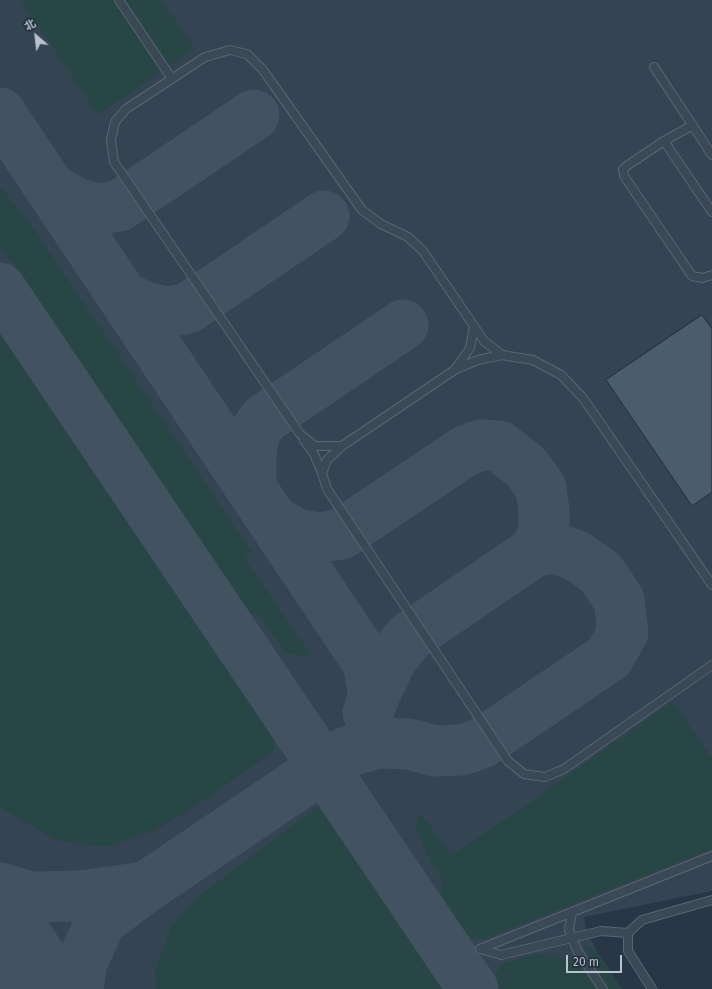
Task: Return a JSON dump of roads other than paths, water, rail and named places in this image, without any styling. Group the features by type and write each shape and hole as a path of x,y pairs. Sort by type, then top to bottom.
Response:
{"lane":[{"path":"119,0 172,79"},
{"path":"502,355 484,341 423,252 408,237 381,224 362,210 263,70 247,54 230,50 205,57 126,109 115,122 111,140 114,162 314,454 327,489 508,761 524,774 545,777 564,769 712,665"},
{"path":"654,67 712,155"},
{"path":"693,125 664,141 623,169 624,176 692,276 702,278 712,275"},
{"path":"664,141 712,212"},
{"path":"456,369 470,348 474,326"},
{"path":"322,473 327,460 342,446 456,369 478,360 502,355 533,360 561,375 583,398 712,585"},
{"path":"300,434 315,446 342,446"},
{"path":"712,856 480,949 501,955 601,931 628,933 642,920 712,900"},
{"path":"572,912 569,930 572,938 577,950 603,989"},
{"path":"628,933 628,951 652,989"}]}
